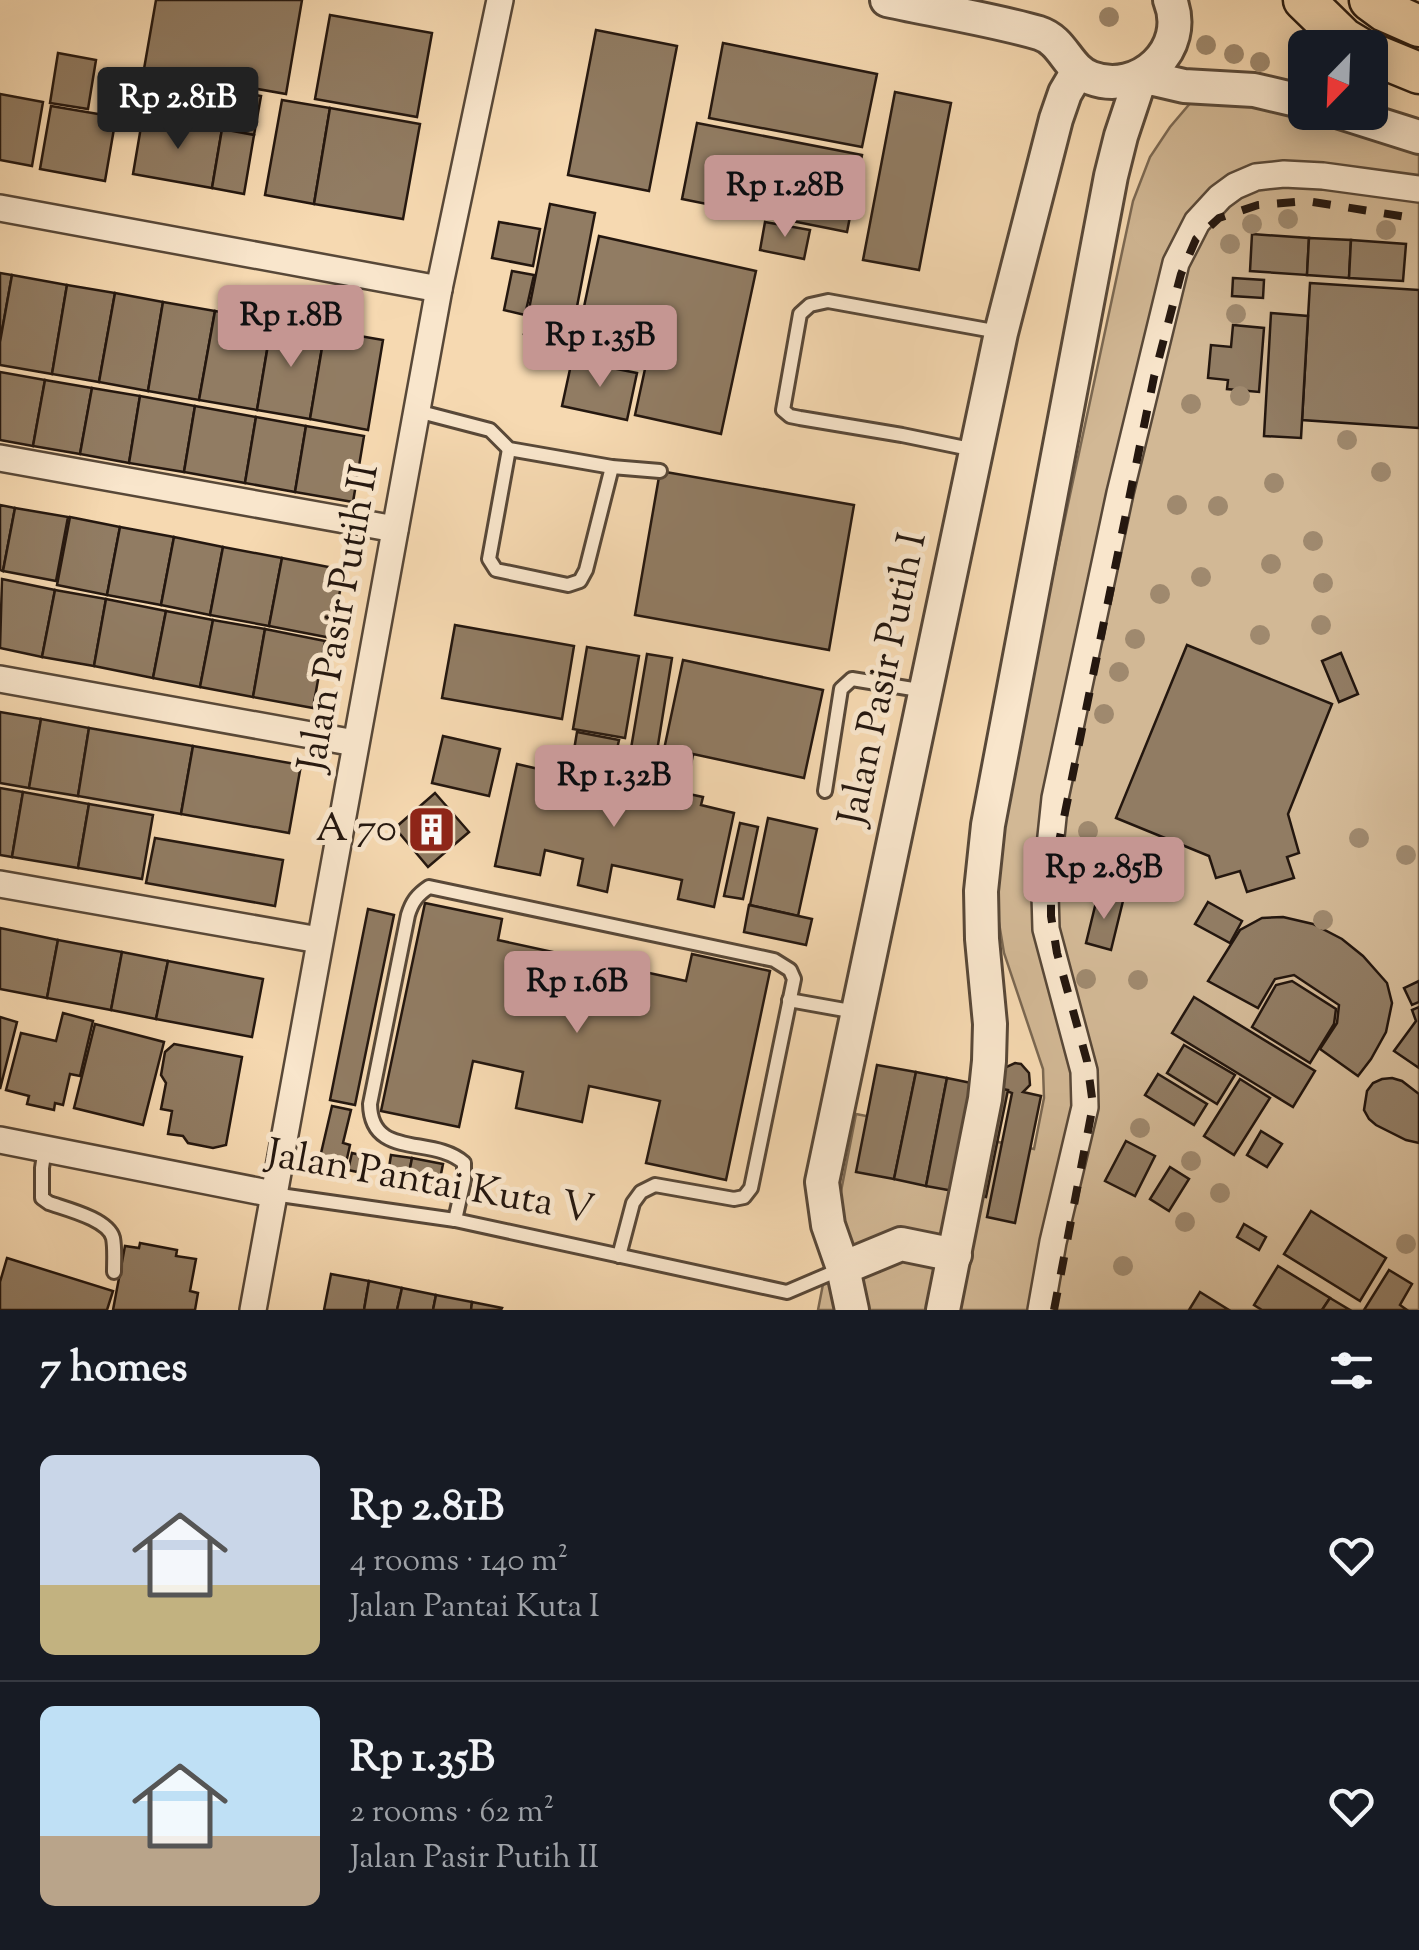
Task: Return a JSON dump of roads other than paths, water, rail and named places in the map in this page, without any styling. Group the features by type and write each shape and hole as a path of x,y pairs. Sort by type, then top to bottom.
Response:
{"main road":[{"path":"1304,0 1335,30"},
{"path":"1370,0 1419,26"},
{"path":"1388,61 1419,73"}],"street":[{"name":"Jalan Pasir Putih II","path":"253,1310 439,289 500,0"},
{"path":"887,0 1052,38 1078,72 1107,82 1124,82 1156,65 1167,50 1172,32 1174,10 1170,0"},
{"name":"Jalan Pasir Putih I","path":"852,1310 828,1225 822,1182 1001,333 1056,119 1078,72"},
{"path":"1141,76 1184,86 1254,90 1288,98"},
{"path":"942,1310 985,1100 989,1061 981,891 988,825 1111,176 1141,76"},
{"path":"1388,127 1419,137"},
{"path":"1041,1310 1085,1108 1084,1071 1046,929 1045,894 1055,798 1120,493 1176,263 1197,222 1220,197 1256,177 1323,176 1419,189"},
{"path":"0,208 439,289"},
{"path":"0,458 395,529"},
{"path":"0,679 356,744"},
{"path":"0,884 320,940"},
{"name":"Jalan Pantai Kuta V","path":"0,1140 273,1194"},
{"path":"843,1268 901,1244 954,1255"}],"lane":[{"path":"976,450 790,416 783,410 800,314 810,305 828,302 1001,333"},
{"path":"417,411 490,430 509,448 612,467 660,471"},
{"path":"509,448 489,559 496,570 568,586 580,582 586,570 612,467"},
{"path":"825,791 841,688 846,683 852,679 926,691"},
{"path":"455,1220 464,1163 444,1152 387,1139 375,1130 370,1118 408,915 412,903 429,887 774,960 790,970 794,979 751,1188 744,1197 734,1199 655,1186 641,1192 633,1203 620,1256"},
{"path":"789,1000 858,1012"},
{"path":"46,1148 42,1198 101,1222 108,1229 113,1238 114,1272"},
{"name":"Jalan Pantai Kuta V","path":"273,1194 455,1220 787,1292 843,1268"}],"railway":[{"path":"1054,1310 1093,1105 1087,1061 1057,953 1051,881 1154,377 1181,274 1196,239 1219,218 1258,205 1307,201 1419,219"}],"place":[{"name":"A 70","path":"432,830"}]}
